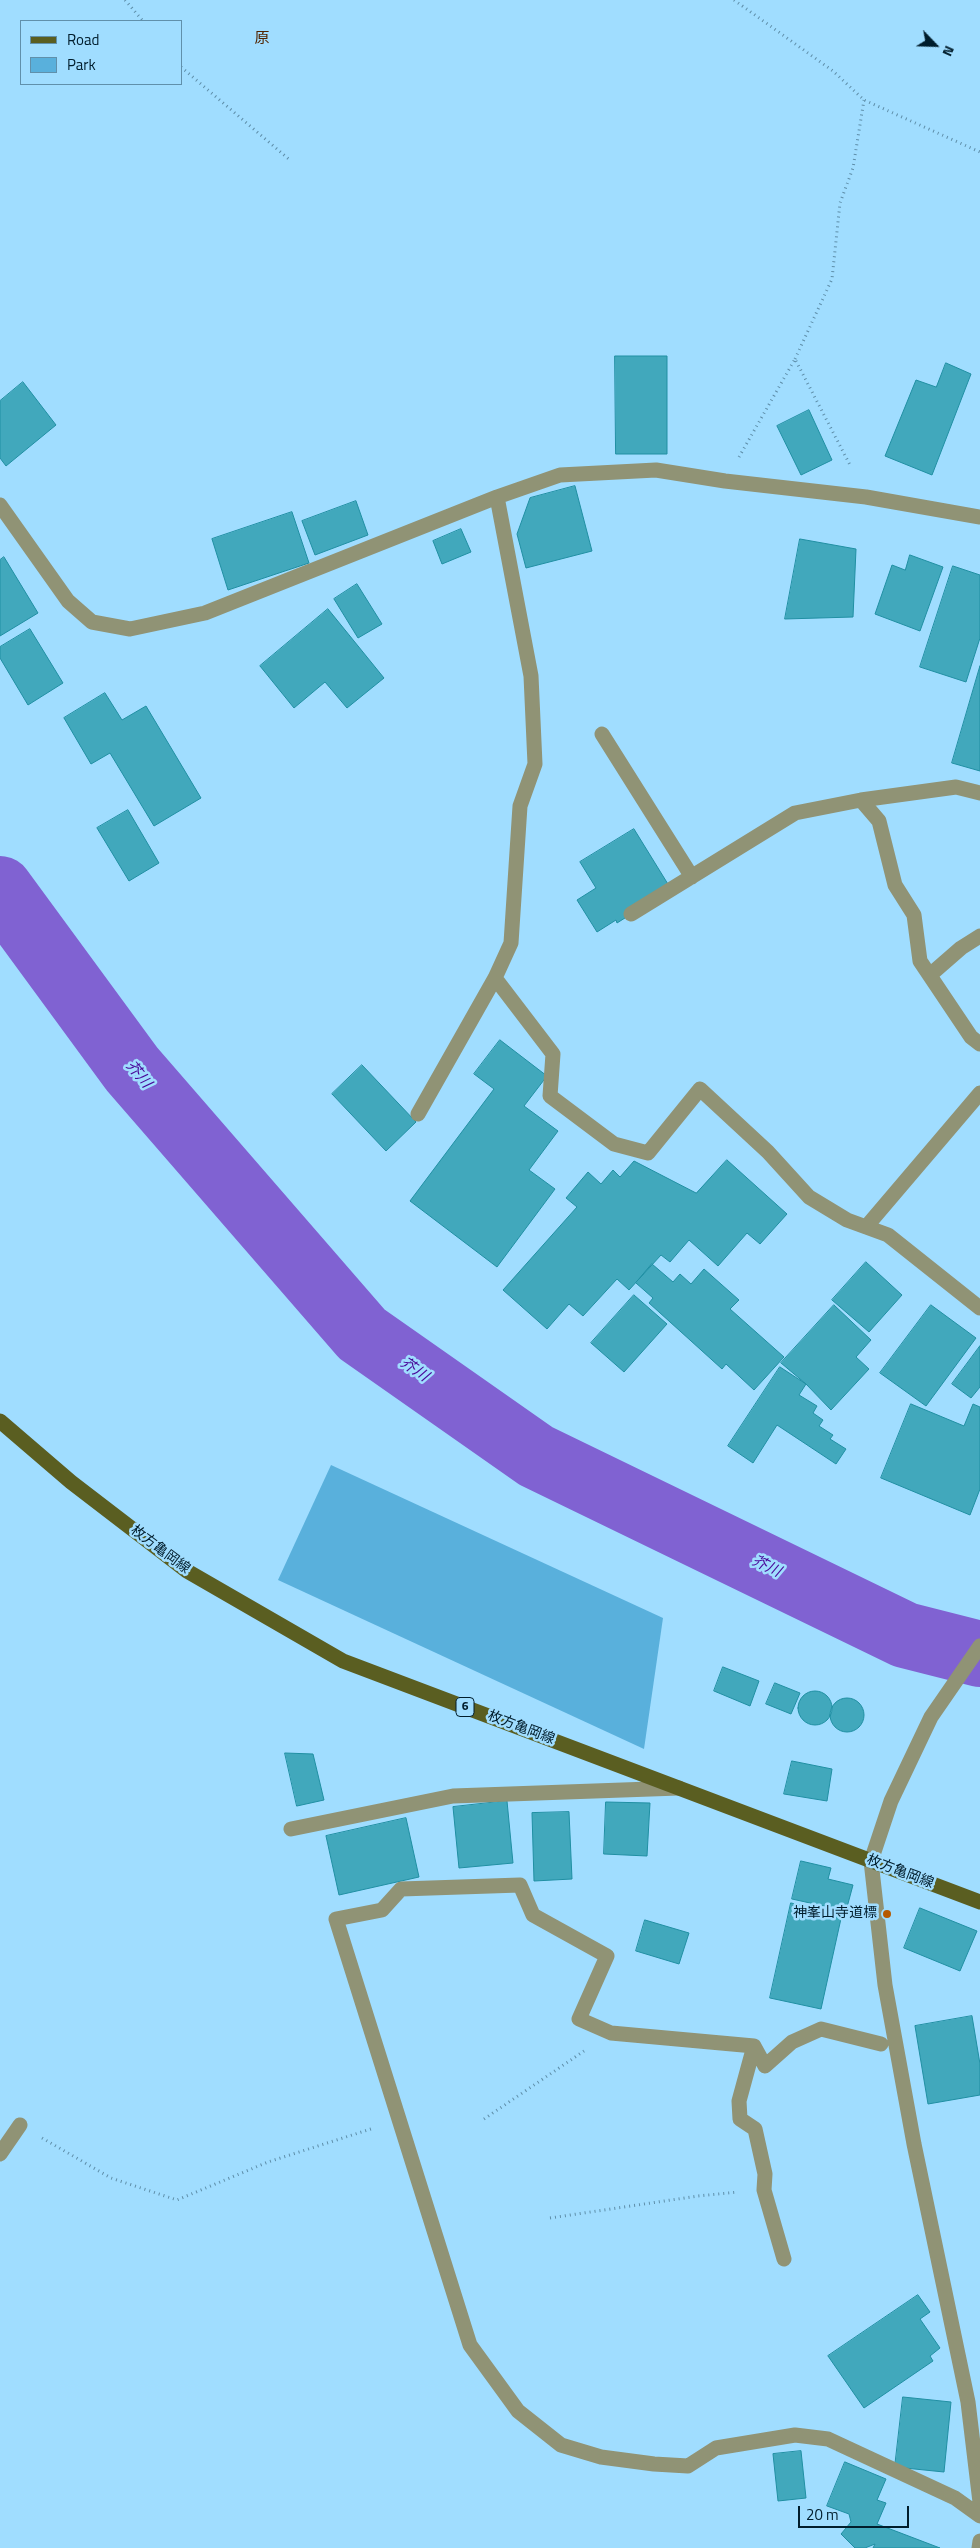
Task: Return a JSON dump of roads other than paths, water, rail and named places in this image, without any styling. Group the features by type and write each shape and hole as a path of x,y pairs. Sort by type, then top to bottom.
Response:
{"main road":[{"name":"枚方亀岡線","path":"0,1421 71,1482 187,1571 344,1661 980,1902"}],"street":[{"path":"0,505 68,601 92,622 130,628 205,613 497,498 560,476 656,470 725,481 866,497 980,517"},
{"path":"418,1114 495,978 511,943 520,806 534,764 531,676 497,498"},
{"path":"602,734 692,876"},
{"path":"631,914 795,813 861,800 956,787 980,793"},
{"path":"861,800 879,821 895,885 914,915 920,961 971,1036 980,1044"},
{"path":"930,975 961,948 980,936"},
{"path":"495,978 553,1054 550,1096 614,1144 648,1153 700,1089 768,1152 809,1197 847,1220 888,1235 980,1308"},
{"path":"866,1227 980,1093"},
{"path":"980,1646 931,1716 891,1801 872,1861 885,1985 914,2144 968,2402 980,2502"},
{"path":"291,1829 453,1796 679,1788"},
{"path":"754,2046 611,2033 579,2019 607,1956 533,1915 520,1885 401,1889 382,1910 336,1919 470,2345 518,2411 561,2446 601,2457 654,2464 688,2466 716,2448 795,2435 828,2439 955,2498 980,2516"},
{"path":"754,2046 765,2066 792,2042 821,2029 881,2044"},
{"path":"754,2046 739,2101 740,2119 755,2129 765,2174 764,2190 784,2259"},
{"path":"0,2154 20,2126"},
{"path":"980,2541 980,2548"}],"waterway":[{"name":"芥川","path":"0,889 132,1069 362,1334 536,1456 905,1635 980,1654"}],"place":[{"name":"神峯山寺道標","path":"887,1914"}],"district":[{"name":"原","path":"262,39"}]}
